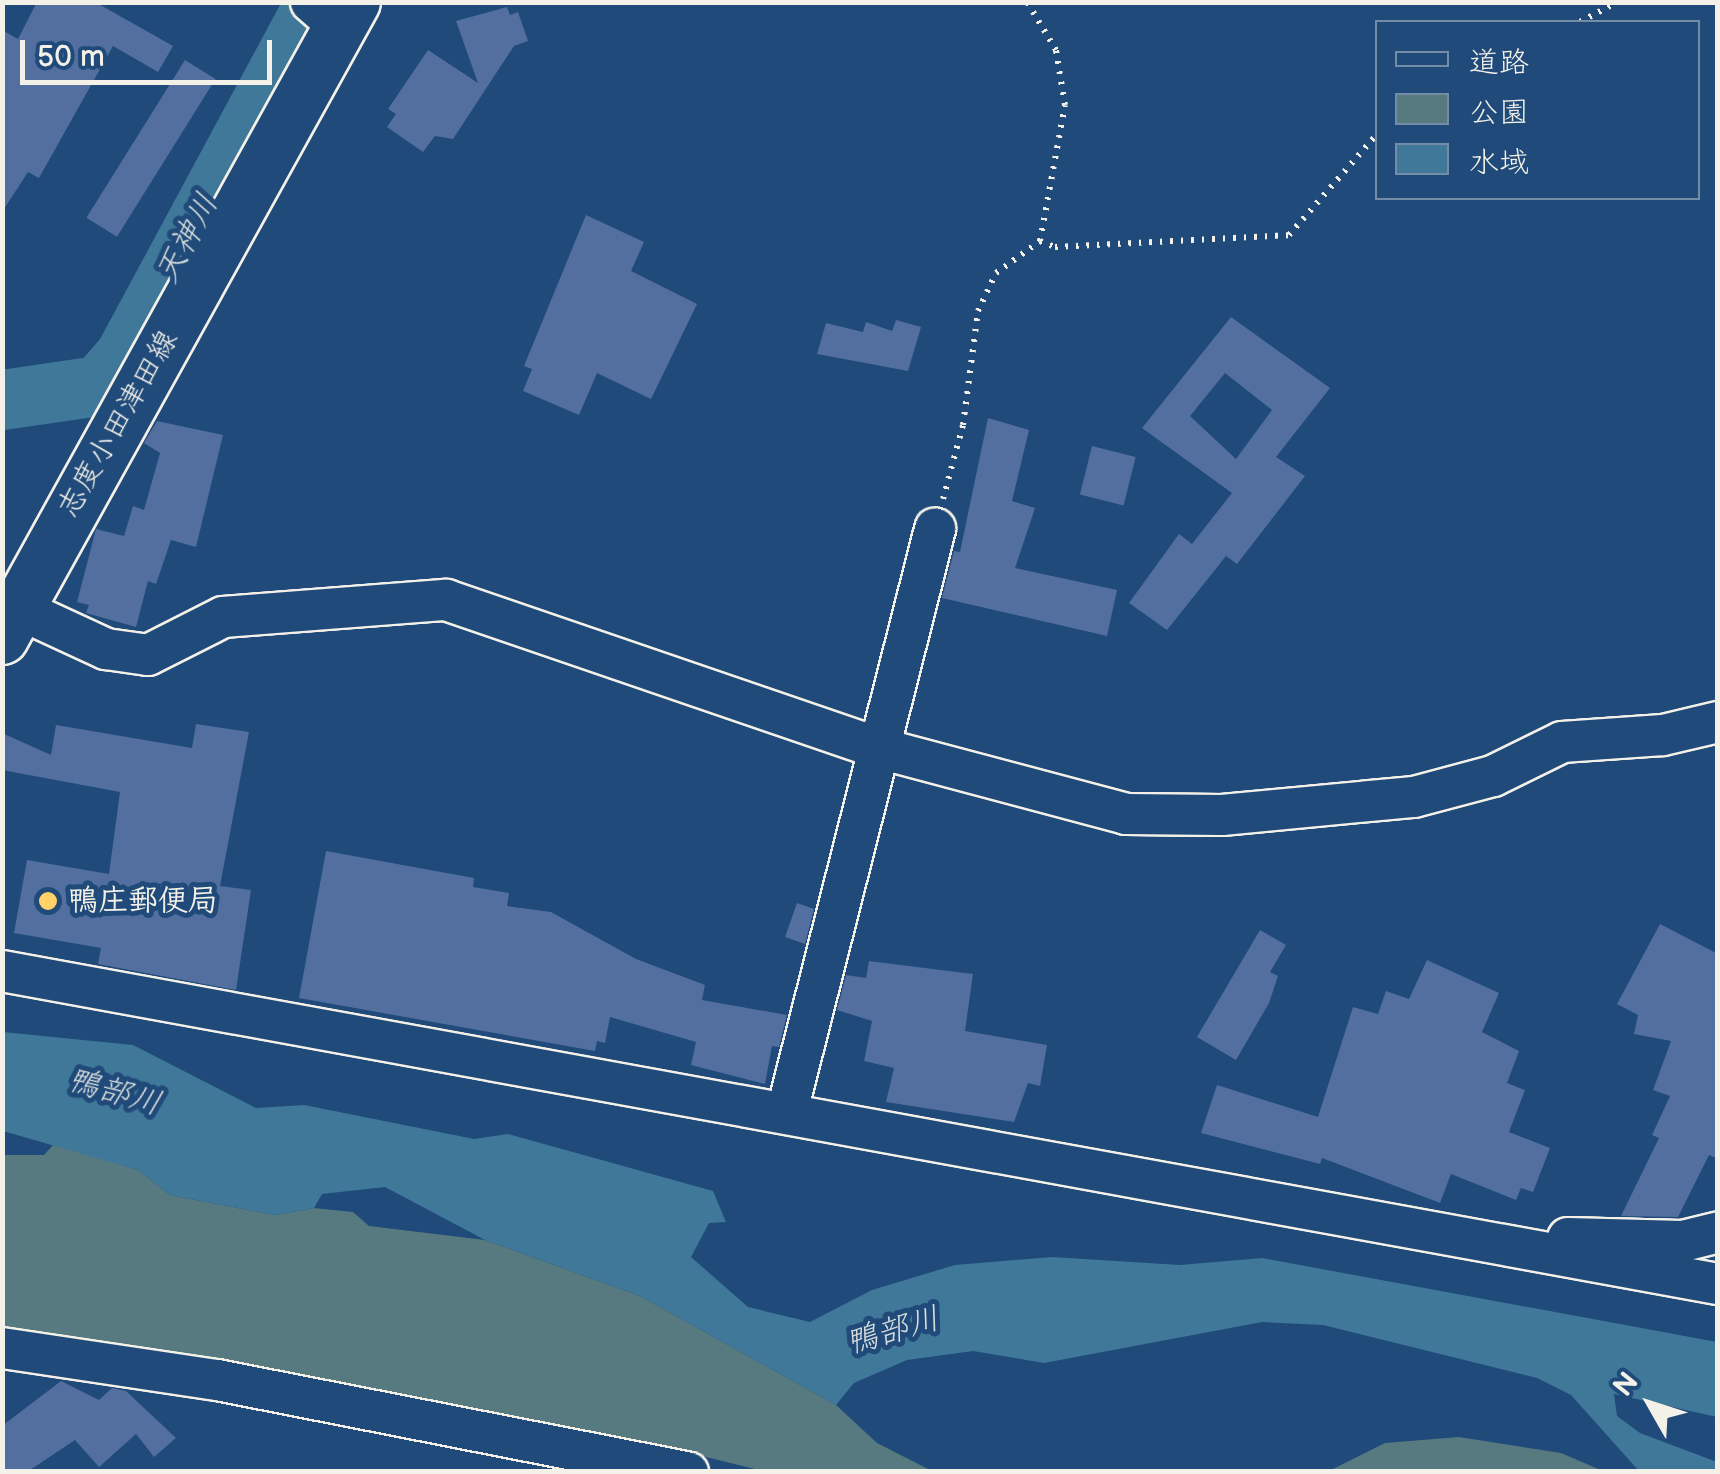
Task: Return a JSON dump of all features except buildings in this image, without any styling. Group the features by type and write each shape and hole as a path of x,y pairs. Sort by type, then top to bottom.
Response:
{"main road":[{"name":"志度小田津田線","path":"7,616 333,12"}],"street":[{"path":"787,1111 875,747 935,529"},
{"path":"7,616 106,649 148,655 223,617 446,600 875,747 1126,814 1222,815 1414,797 1493,776 1562,742 1663,735 1718,722"},
{"path":"2,970 1140,1174 1517,1251 1718,1284"},
{"path":"1517,1251 1543,1238 1683,1241 1718,1232"},
{"path":"6,1357 217,1380 688,1472"}],"path":[{"path":"935,529 963,424 978,312 996,273 1040,241 1065,105 1056,50 1027,2"},
{"path":"1584,20 1616,2"},
{"path":"1040,241 1055,247 1289,235 1375,137"}],"green space":[{"path":"54,1144 138,1170 170,1195 275,1215 314,1208 353,1212 369,1226 485,1240 640,1296 836,1405 877,1443 932,1471 763,1471 657,1445 224,1366 3,1334 3,1155 44,1155"},
{"path":"1459,1437 1561,1453 1603,1471 1329,1471 1385,1443"}],"water":[{"name":"鴨部川","path":"3,1032 133,1045 256,1108 304,1105 474,1139 508,1134 713,1191 726,1222 709,1223 691,1257 748,1307 810,1322 872,1290 955,1265 1052,1257 1180,1265 1262,1258 1717,1342 1717,1417 1614,1394 1617,1416 1640,1433 1717,1462 1717,1471 1639,1471 1571,1395 1537,1378 1323,1325 1262,1322 1044,1363 973,1351 907,1360 854,1383 836,1405 640,1296 485,1240 385,1187 322,1194 314,1208 275,1215 170,1195 138,1170 3,1131"}],"waterway":[{"name":"天神川","path":"2,400 99,386 125,356 316,2"}],"place":[{"name":"鴨庄郵便局","path":"48,901"}]}
